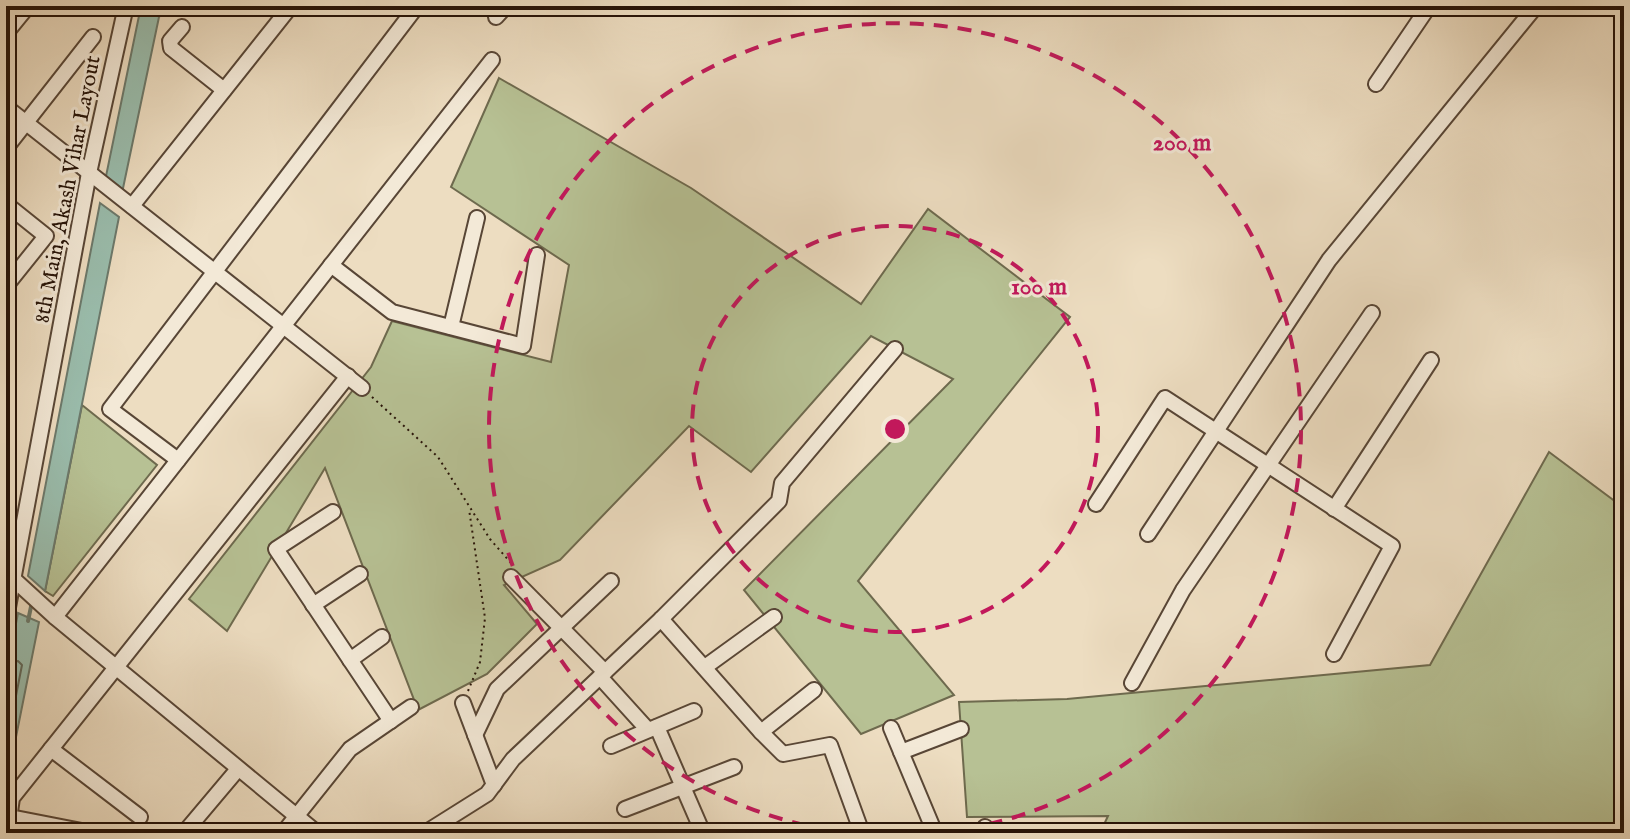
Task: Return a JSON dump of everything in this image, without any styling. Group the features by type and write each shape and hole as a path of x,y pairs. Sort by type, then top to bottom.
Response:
{"street":[{"path":"6,33 28,6"},
{"name":"8th Main, Akash Vihar Layout","path":"6,618 126,6"},
{"path":"132,206 291,6"},
{"path":"178,460 110,409 417,6"},
{"path":"1376,84 1429,6"},
{"path":"1148,534 1329,260 1536,6"},
{"path":"182,27 170,41 171,48 224,90"},
{"path":"6,148 93,37"},
{"path":"55,617 492,60"},
{"path":"6,107 362,388"},
{"path":"6,204 46,236 6,286"},
{"path":"451,327 477,218"},
{"path":"331,265 392,312 523,346 537,255"},
{"path":"1132,683 1183,590 1372,313"},
{"path":"425,833 487,794 513,759 661,619 779,501 782,483 895,349"},
{"path":"1334,509 1431,360"},
{"path":"7,833 12,798 348,376"},
{"path":"1096,504 1165,398 1392,546 1334,654"},
{"path":"333,512 276,549 391,721"},
{"path":"313,605 360,574"},
{"path":"511,577 652,729 703,833"},
{"path":"13,578 55,617 317,833"},
{"path":"475,735 497,689 611,581"},
{"path":"705,667 774,617"},
{"path":"661,619 783,754 830,745 862,833"},
{"path":"350,660 382,637"},
{"path":"761,732 814,690"},
{"path":"463,703 494,785"},
{"path":"283,833 350,749 411,707"},
{"path":"611,746 694,711"},
{"path":"891,728 935,833"},
{"path":"901,752 961,729"},
{"path":"51,749 140,817"},
{"path":"625,809 734,767"},
{"path":"184,833 238,769"},
{"path":"10,817 92,833"}],"path":[{"path":"362,388 438,457 490,539 516,568 511,577"},
{"path":"463,703 480,662 485,618 468,507"}],"shaded area":[{"path":"499,78 691,188 861,304 928,209 1070,317 858,581 954,695 861,734 744,590 953,379 871,336 751,472 689,426 560,560 504,585 537,624 487,674 418,710 325,468 227,631 189,599 371,367 392,321 551,362 569,265 451,187"},
{"path":"82,405 157,465 53,596 45,591"},
{"path":"1549,452 1624,508 1624,833 1100,833 1108,816 967,817 959,702 1067,699 1430,665"}],"water":[{"path":"144,6 169,6 159,17 122,193 105,181 140,11"},
{"path":"100,203 119,217 45,591 28,576"},
{"path":"18,613 39,622 6,787 6,676"}],"waterway":[{"path":"28,621 32,602"}]}
